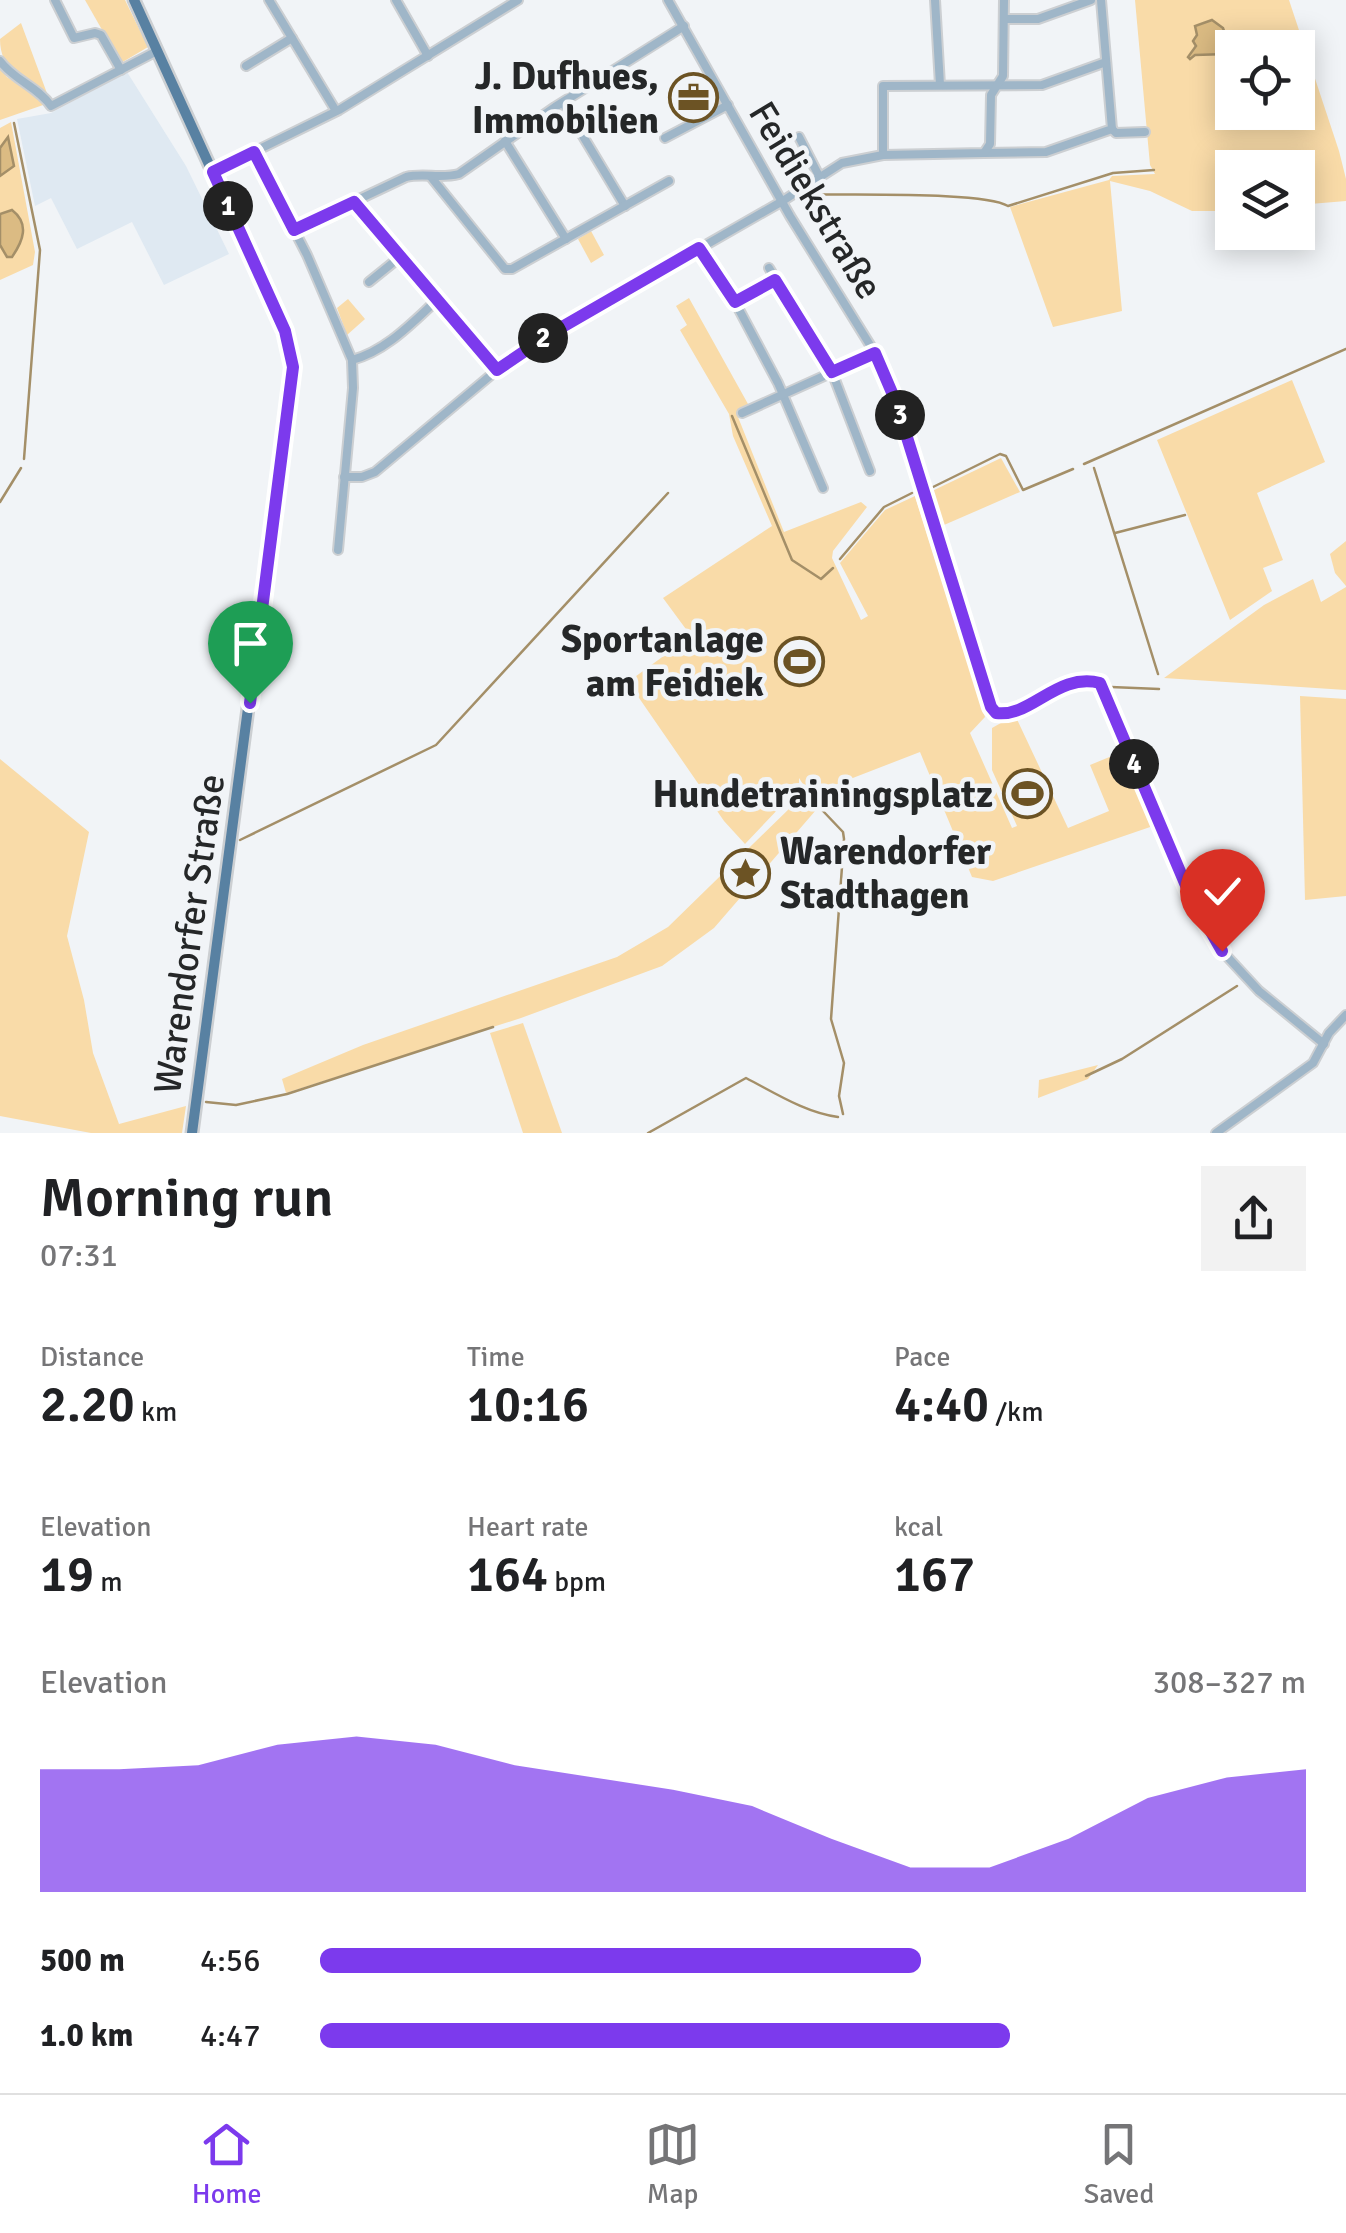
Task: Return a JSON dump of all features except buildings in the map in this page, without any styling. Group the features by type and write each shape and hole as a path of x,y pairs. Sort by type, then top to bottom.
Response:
{"main road":[{"name":"Warendorfer Straße","path":"134,0 285,331 293,367 192,1133"}],"street":[{"path":"55,0 74,38 101,35 121,70"},
{"path":"269,0 336,111"},
{"path":"396,0 428,56"},
{"path":"213,172 336,111 518,0"},
{"name":"Feidiekstraße","path":"668,0 782,202 875,353 896,402 991,707 996,713 1008,714 1062,686 1088,680 1100,683 1208,928 1222,951 1259,991 1324,1044"},
{"path":"934,0 940,86"},
{"path":"984,153 990,144 991,95 1003,76 1004,0"},
{"path":"1004,19 1038,19 1091,0"},
{"path":"1101,0 1112,129 1116,134 1145,132"},
{"path":"294,230 406,177 459,174 684,26"},
{"path":"246,66 292,38"},
{"path":"0,61 9,73 51,106 157,51"},
{"path":"883,156 883,86 1042,84 1106,62"},
{"path":"563,103 625,206"},
{"path":"665,138 728,105"},
{"path":"344,477 362,478 376,472 497,370 550,334 782,202 842,163 883,156 1046,152 1112,129"},
{"path":"799,136 820,178"},
{"path":"505,141 566,239"},
{"path":"254,152 352,360 354,388 338,550"},
{"path":"431,176 505,269 512,269 669,181"},
{"path":"354,202 497,370"},
{"path":"699,248 735,302 782,394 823,488"},
{"path":"369,282 400,257"},
{"path":"769,268 832,372 870,470"},
{"path":"735,302 775,280"},
{"path":"352,360 367,356 394,338 437,300"},
{"path":"742,413 875,353"},
{"path":"1216,1133 1314,1062 1329,1033 1346,1015"}],"shaded area":[{"path":"85,0 125,0 148,47 121,63"},
{"path":"1135,0 1289,0 1299,30 1215,30 1215,130 1315,130 1315,79 1339,151 1346,179 1346,201 1315,204 1315,150 1215,150 1215,211 1192,211 1150,191 1110,181 1122,311 1053,327 1010,207 1112,176 1155,174 1150,165"},
{"path":"1212,20 1223,28 1215,30 1215,54 1188,57 1196,46 1195,26"},
{"path":"21,23 48,96 15,74 4,59 0,39"},
{"path":"0,68 7,77 46,104 0,120"},
{"path":"127,72 186,166 229,254 164,285 132,222 77,249 51,198 35,206 17,119 51,113"},
{"path":"11,122 35,252 33,265 0,280 0,245 12,257 22,233 15,218 8,213 0,214 0,128"},
{"path":"8,137 14,166 0,176 0,148"},
{"path":"12,210 21,221 23,233 12,257 7,257 0,245 0,214"},
{"path":"591,231 604,255 591,263 578,239"},
{"path":"689,298 748,404 738,410 738,417 784,532 861,502 867,507 833,551 832,558 861,620 868,616 840,563 885,510 915,496 985,717 970,733 1012,828 1017,826 992,770 992,728 1015,715 1068,828 1109,811 1090,765 1124,751 1156,825 993,881 972,877 920,752 814,793 799,778 799,794 782,805 745,844 724,821 628,682 691,636 663,598 772,526 733,436 729,414 680,330 687,325 676,306"},
{"path":"348,299 365,319 347,335 337,308"},
{"path":"1292,380 1325,462 1257,493 1283,560 1263,568 1272,591 1230,620 1157,440"},
{"path":"1001,458 1020,492 944,525 940,523 930,492"},
{"path":"1346,541 1346,586 1335,573 1330,554"},
{"path":"1313,579 1321,602 1346,587 1346,690 1164,678 1264,605"},
{"path":"1300,696 1346,699 1346,896 1305,900"},
{"path":"0,759 89,832 67,936 93,1053 119,1124 186,1106 182,1133 91,1133 0,1116"},
{"path":"806,798 816,810 714,928 662,966 521,1018 286,1093 282,1079 363,1045 617,957 668,927 792,806"},
{"path":"523,1023 562,1133 523,1133 490,1033"},
{"path":"1098,1065 1088,1079 1038,1098 1039,1080"}],"waterway":[{"path":"14,123 40,250 24,459"},
{"path":"809,194 944,196 1008,206 1113,173 1154,170"},
{"path":"1084,464 1346,349"},
{"path":"732,416 792,560 821,579 833,568"},
{"path":"931,488 1000,454 1006,456 1023,490 1073,469"},
{"path":"0,502 21,468"},
{"path":"1094,468 1158,674"},
{"path":"240,840 436,745 668,493"},
{"path":"840,559 884,507 912,493"},
{"path":"1115,533 1185,515"},
{"path":"1111,687 1159,689"},
{"path":"823,811 843,832 844,839 831,1019 844,1063 839,1096 843,1114"},
{"path":"1086,1076 1122,1059 1237,986"},
{"path":"206,1102 236,1105 287,1094 493,1027"},
{"path":"648,1133 746,1078 802,1107 838,1117"}],"place":[{"name":"J. Dufhues, Immobilien","path":"694,98"},
{"name":"Sportanlage am Feidiek","path":"799,661"},
{"name":"Hundetrainingsplatz","path":"1028,794"},
{"name":"Warendorfer Stadthagen","path":"745,873"}],"route":[{"path":"250,703 293,367 285,331 213,172 254,152 294,230 354,202 497,370 550,334 699,248 735,302 775,280 832,372 875,353 896,402 991,707 996,713 1008,714 1062,686 1088,680 1100,683 1190,895 1222,951"}]}
